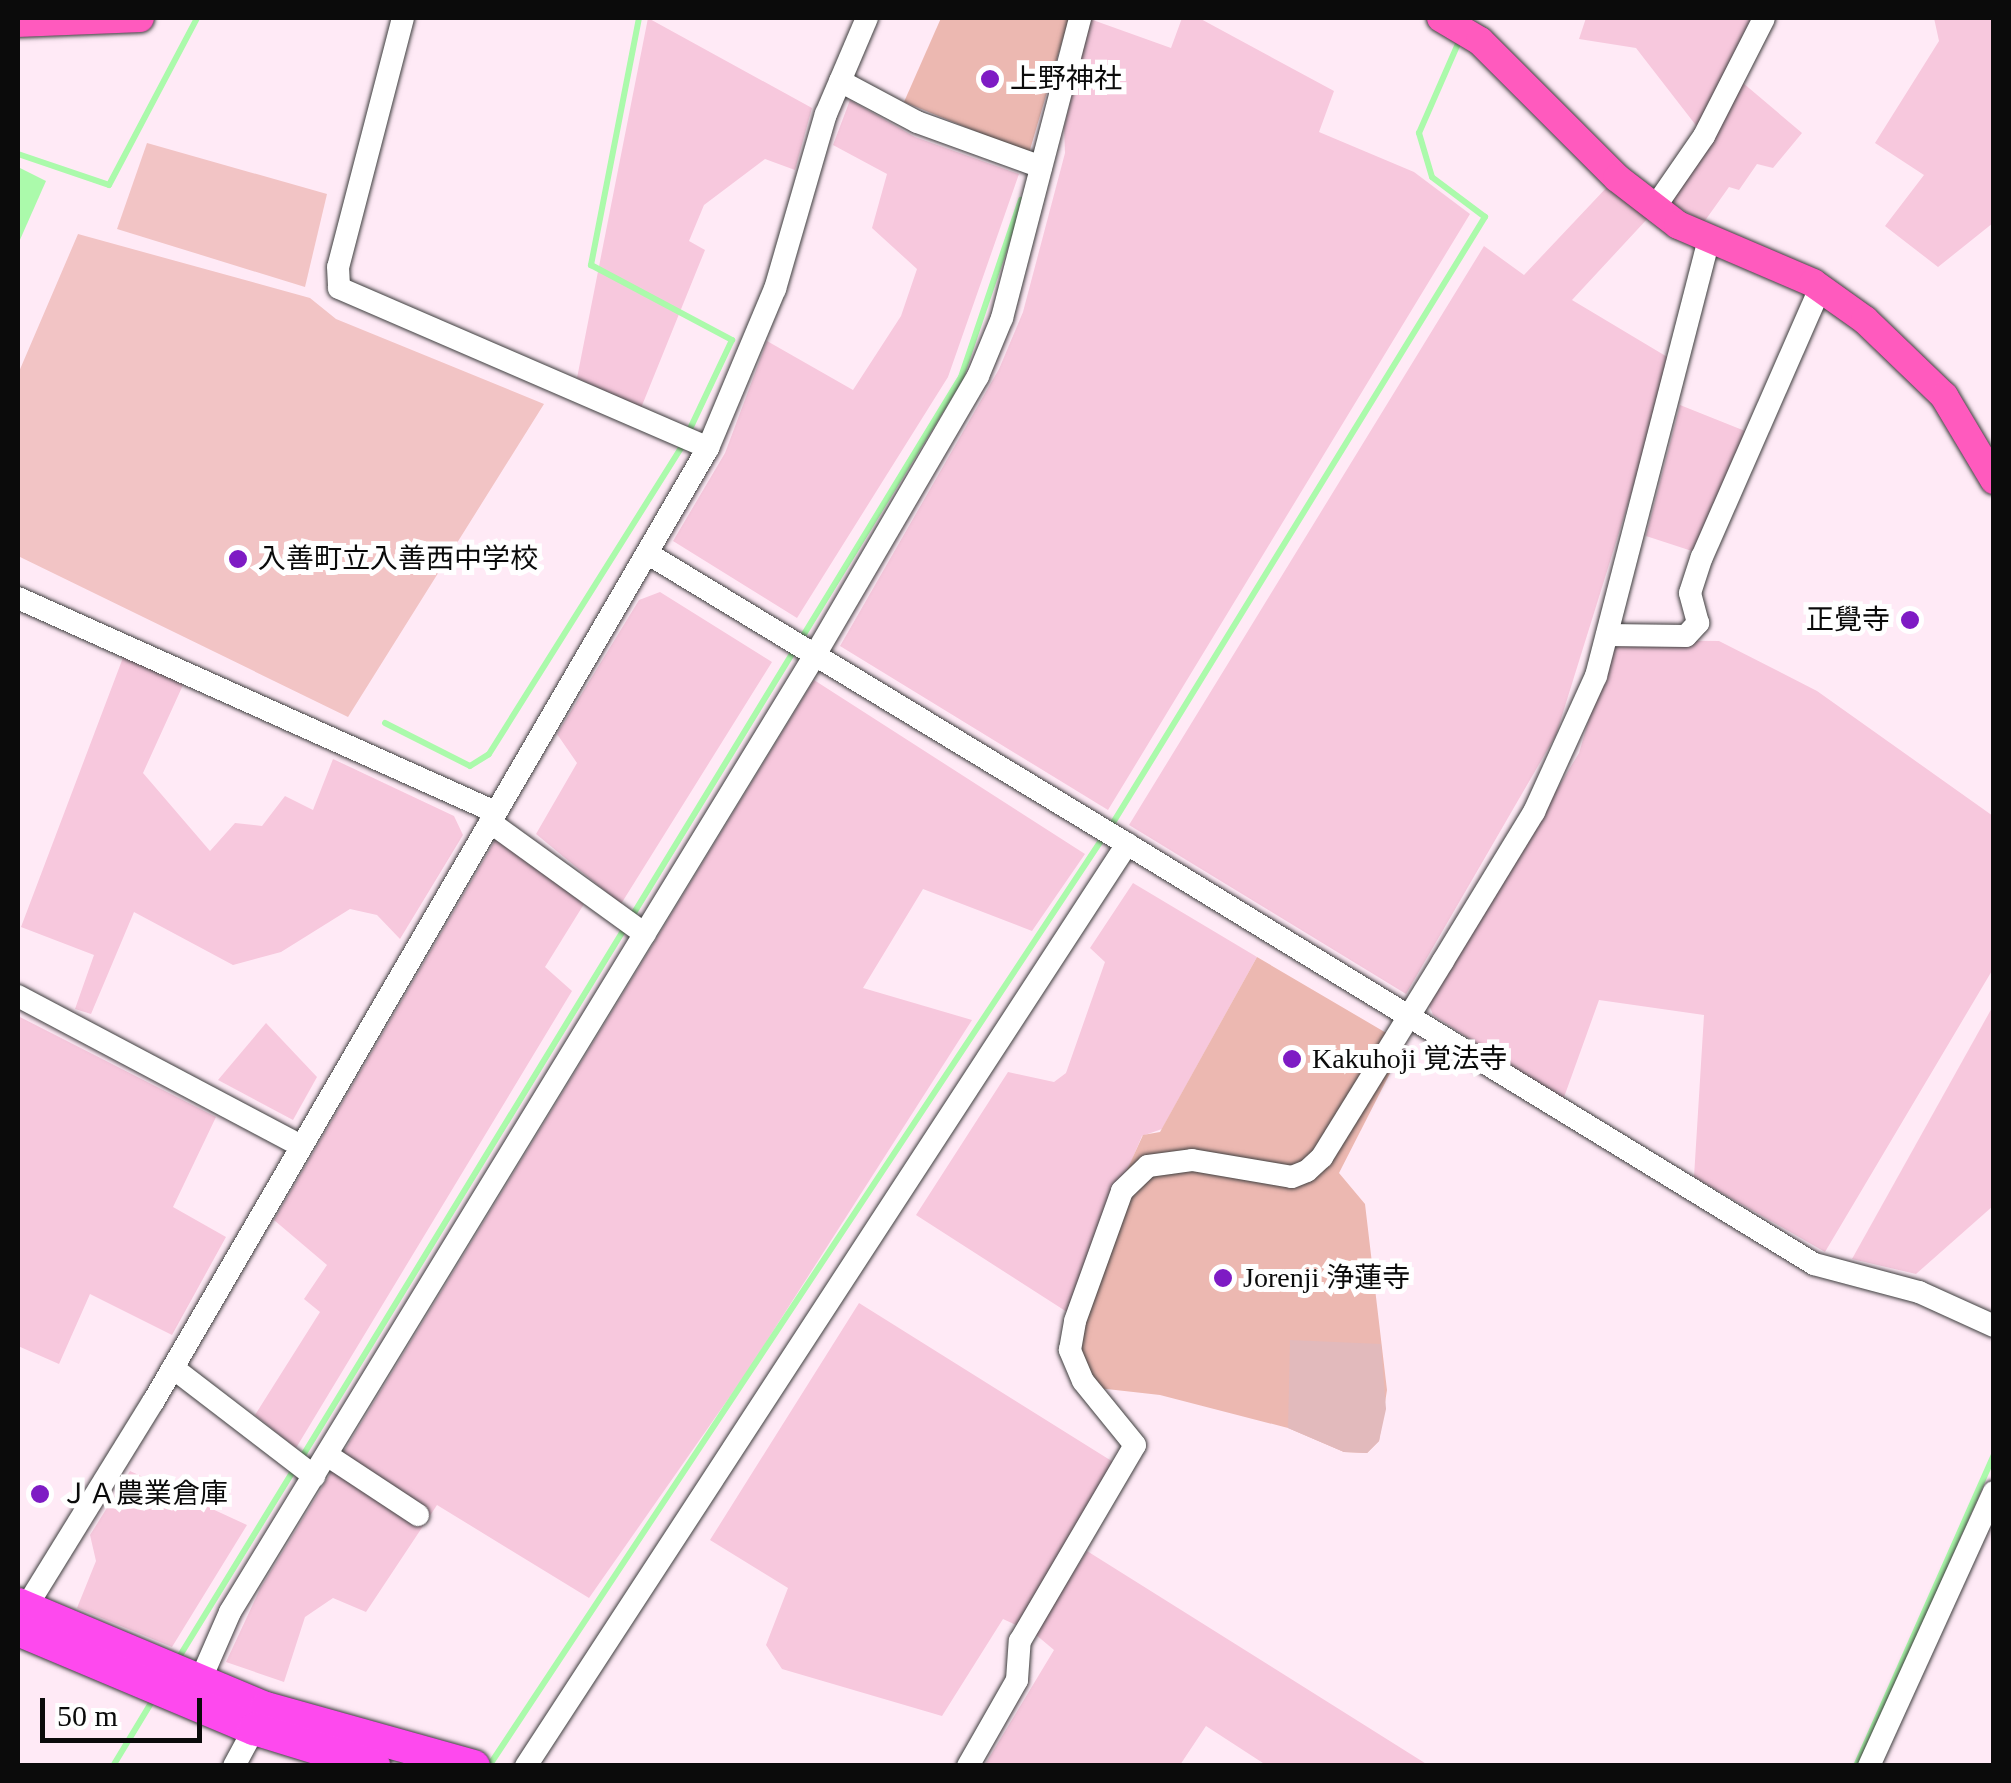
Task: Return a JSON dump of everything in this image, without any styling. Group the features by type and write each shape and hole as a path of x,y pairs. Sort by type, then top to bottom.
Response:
{"highway":[{"path":"19,1616 195,1691 474,1766"},
{"path":"195,1691 254,1729 374,1766"}],"main road":[{"path":"18,23 140,18"},
{"path":"1441,18 1480,41 1655,207 1708,243 1820,288 1928,378 1972,434 1994,480"}],"street":[{"path":"403,18 338,267 339,288 708,448"},
{"path":"19,1616 174,1368 492,817 650,555 708,448 775,289 840,81 867,18"},
{"path":"195,1691 230,1612 816,655 978,376 1002,318 1080,18"},
{"path":"1655,207 1704,136 1764,18"},
{"path":"840,81 917,122 1041,167"},
{"path":"968,1766 1018,1680 1020,1641 1135,1445 1084,1381 1070,1350 1075,1321 1122,1192 1148,1166 1192,1160 1292,1177 1322,1158 1534,812 1596,676 1708,243"},
{"path":"1607,635 1686,636 1698,623 1690,594 1702,556 1820,288"},
{"path":"650,555 1814,1264 1919,1292 1994,1326"},
{"path":"18,598 492,817 645,934"},
{"path":"526,1766 1127,844"},
{"path":"18,996 300,1145"},
{"path":"174,1368 314,1476"},
{"path":"326,1455 418,1515"},
{"path":"1869,1766 1994,1492"},
{"path":"234,1766 254,1729"}],"shaded area":[{"path":"648,18 812,108 795,170 765,159 704,205 689,241 705,250 641,408 577,378"},
{"path":"941,18 1069,18 1029,153 904,102"},
{"path":"1182,18 1199,18 1334,91 1319,132 1414,172 1470,214 1108,810 840,646 999,369 1023,312 1065,153 1064,128 1090,19 1171,48"},
{"path":"1586,18 1751,18 1698,128 1636,48 1579,39"},
{"path":"1934,18 1994,18 1993,223 1938,267 1885,226 1924,175 1875,143 1939,41"},
{"path":"1743,83 1802,133 1773,168 1757,164 1739,190 1729,187 1704,222 1670,202"},
{"path":"850,100 915,137 1019,174 948,377 797,618 673,541 725,453 767,341 853,390 901,316 917,269 872,228 887,174 833,145"},
{"path":"147,143 327,194 305,287 117,229"},
{"path":"18,167 46,181 19,242 18,241"},
{"path":"1608,186 1649,217 1572,300 1669,358 1655,417 1556,735 1406,994 1129,825 1484,246 1524,275"},
{"name":"入善町立入善西中学校","path":"78,234 310,298 336,319 544,404 348,717 18,556 18,374"},
{"path":"1680,405 1750,433 1695,552 1646,536"},
{"path":"660,592 772,662 621,904 536,834 577,763 557,734 639,600"},
{"path":"1620,640 1719,641 1817,691 1993,816 1993,969 1825,1252 1694,1177 1704,1015 1599,1000 1563,1100 1433,1015 1428,1002 1579,753 1611,644"},
{"path":"124,655 183,685 143,773 210,851 235,823 262,826 285,796 313,810 333,759 454,816 463,835 400,939 377,915 350,909 281,952 233,965 134,912 91,1014 75,1009 94,955 21,927"},
{"path":"814,680 1085,854 1032,931 923,889 863,988 972,1020 745,1375 589,1598 437,1505 366,1612 333,1598 305,1617 284,1682 226,1662 260,1589"},
{"path":"496,839 584,904 545,967 572,991 296,1448 255,1415 320,1312 304,1299 327,1265 274,1220"},
{"path":"1133,883 1257,957 1162,1129 1142,1136 1067,1312 916,1215 1008,1072 1054,1082 1066,1073 1105,962 1090,948"},
{"path":"1257,957 1405,1044 1339,1173 1365,1204 1387,1390 1379,1441 1367,1453 1344,1452 1288,1428 1160,1395 1080,1386 1070,1315 1093,1244 1143,1135 1160,1132"},
{"path":"1993,1006 1993,1206 1916,1274 1852,1259"},
{"path":"18,1016 216,1117 173,1207 226,1237 172,1335 90,1294 59,1364 18,1346"},
{"path":"266,1023 317,1077 293,1120 218,1080"},
{"path":"859,1303 1118,1465 1018,1626 1003,1619 942,1716 782,1669 766,1645 788,1588 710,1540"},
{"path":"1290,1340 1381,1344 1386,1409 1379,1441 1367,1453 1344,1452 1288,1428"},
{"path":"130,1471 247,1525 172,1647 77,1608 96,1561 90,1535"},
{"path":"1087,1551 1428,1765 1266,1765 1206,1726 1180,1765 984,1766 1054,1650 1035,1634"}],"waterway":[{"path":"18,154 109,185 197,18"},
{"path":"639,18 591,265 732,340 688,433"},
{"path":"1111,826 1485,217 1432,177 1419,133 1460,39"},
{"path":"302,1457 961,377 1021,200"},
{"path":"385,723 470,766 489,754 683,445"},
{"path":"489,1766 1104,836"},
{"path":"1856,1766 1994,1454"},
{"path":"176,1662 295,1468"},
{"path":"113,1766 154,1698"}],"place":[{"name":"上野神社","path":"990,79"},
{"name":"入善町立入善西中学校","path":"238,559"},
{"name":"正覺寺","path":"1910,620"},
{"name":"Kakuhoji 覚法寺","path":"1292,1059"},
{"name":"Jorenji 浄蓮寺","path":"1223,1278"},
{"name":"ＪＡ農業倉庫","path":"40,1494"}]}
